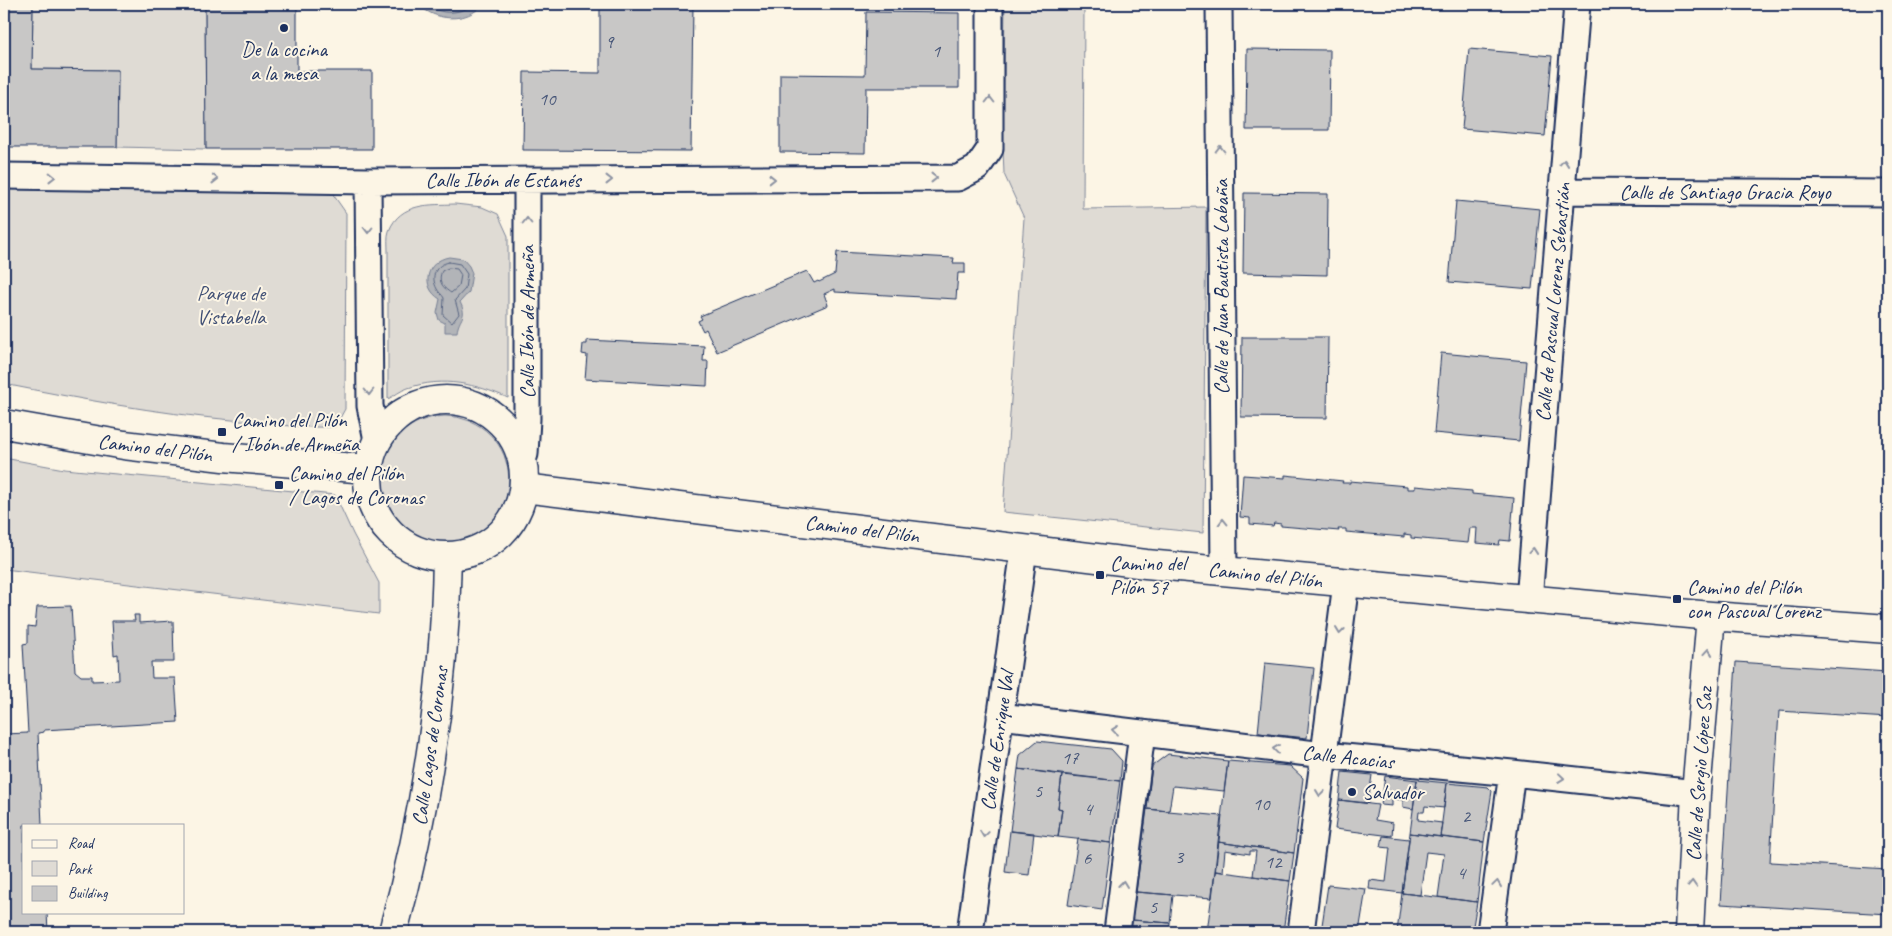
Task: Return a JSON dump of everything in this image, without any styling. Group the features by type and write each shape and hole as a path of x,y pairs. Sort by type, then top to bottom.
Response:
{"street":[{"name":"Calle Ibón de Estanés","path":"4,176 368,181 958,178 977,168 990,149 990,4"},
{"name":"Calle de Juan Bautista Labaña","path":"1219,4 1224,570"},
{"name":"Calle de Pascual Lorenz Sebastián","path":"1529,600 1577,4"},
{"name":"Calle Ibón de Armeña","path":"523,475 527,419 527,180"},
{"path":"368,181 370,406 377,440"},
{"name":"Calle de Santiago Gracia Royo","path":"1562,191 1888,193"},
{"path":"434,401 458,401 480,408 499,421 514,440 523,475 518,510 506,529 489,544 469,553 447,557 421,553 397,540 391,534 379,520 369,496 367,469 370,454 377,440 392,421 411,408 434,401"},
{"name":"Camino del Pilón","path":"4,424 124,445 223,457 367,469"},
{"name":"Camino del Pilón","path":"523,475 1024,550 1146,564 1711,616 1888,629"},
{"name":"Calle de Enrique Val","path":"970,932 1024,550"},
{"name":"Calle Lagos de Coronas","path":"393,932 412,863 427,786 435,731 444,652 447,557"},
{"path":"1302,932 1346,583"},
{"name":"Calle de Sergio López Saz","path":"1689,932 1696,793 1711,616"},
{"name":"Calle Acacias","path":"1000,716 1324,755 1696,793"},
{"path":"1116,932 1142,733"},
{"path":"1490,932 1512,773"}],"green space":[{"path":"33,4 205,4 206,149 117,147 118,70 32,69"},
{"path":"1005,4 1084,4 1083,209 1206,207 1203,533 1003,512 1024,218 1004,174"},
{"name":"Parque de Vistabella","path":"4,188 332,193 346,213 345,409 335,427 284,425 175,414 4,384"},
{"path":"455,204 482,207 498,214 508,236 508,398 484,389 447,382 421,384 403,390 388,399 389,231 394,222 408,210 426,205"},
{"path":"445,416 458,417 470,421 490,435 504,455 508,467 508,493 504,505 490,525 470,539 458,543 445,544 432,543 420,539 400,525 386,505 382,493 381,480 382,467 386,455 400,435 420,421 432,417"},
{"path":"4,458 64,469 335,495 379,583 379,614 4,569"}],"water":[{"path":"418,4 483,4 468,15 451,18 433,14"},
{"path":"449,257 463,259 472,273 469,292 460,302 463,315 457,332 445,332 445,323 439,320 437,313 440,299 430,288 428,281 428,275 435,264 441,259"}],"building":[{"path":"4,4 33,4 32,69 118,70 117,147 4,147"},
{"path":"205,4 297,4 297,71 372,71 372,149 206,149"},
{"path":"600,4 693,4 691,151 523,150 524,72 600,73"},
{"path":"866,12 959,13 959,88 866,88 865,153 780,152 780,74 865,75"},
{"path":"1247,49 1330,50 1329,130 1246,130"},
{"path":"1469,49 1552,56 1545,136 1462,129"},
{"path":"1244,193 1328,194 1327,275 1243,273"},
{"path":"1456,201 1540,209 1532,289 1449,282"},
{"path":"837,252 954,258 953,263 965,263 965,273 958,273 956,299 835,292 835,289 824,294 828,305 717,352 706,329 703,331 698,321 702,319 700,316 807,271 814,283 819,282 835,274"},
{"path":"1242,337 1328,337 1327,418 1241,417"},
{"path":"587,340 704,346 703,361 708,361 707,386 585,379 587,355 582,354 583,344 587,344"},
{"path":"1441,353 1526,361 1519,441 1434,433"},
{"path":"1243,475 1285,478 1285,475 1343,481 1342,483 1350,483 1350,481 1407,486 1407,489 1415,489 1415,486 1472,491 1472,494 1514,498 1510,541 1500,540 1499,545 1476,543 1477,528 1470,528 1468,543 1411,538 1411,535 1404,534 1404,537 1346,532 1346,529 1338,529 1339,531 1281,526 1281,524 1274,523 1273,526 1250,524 1250,518 1240,517"},
{"path":"71,606 75,671 81,676 92,676 92,681 119,680 118,654 114,655 112,621 135,621 134,615 139,615 139,623 173,621 174,662 151,662 152,678 175,678 178,722 44,730 44,732 38,733 42,824 22,824 22,914 47,914 48,932 4,932 4,734 28,733 23,644 28,643 28,626 35,627 37,607"},
{"path":"1736,662 1888,672 1888,718 1779,711 1770,862 1888,869 1888,914 1721,904"},
{"path":"1265,663 1314,668 1307,738 1258,733"},
{"path":"1037,741 1111,749 1122,761 1120,781 1018,769 1020,755"},
{"path":"1168,754 1228,761 1224,791 1173,786 1169,811 1147,809 1152,766"},
{"path":"1228,761 1290,766 1303,778 1294,853 1218,842"},
{"path":"1018,769 1062,775 1058,808 1062,809 1058,837 1010,831"},
{"path":"1342,772 1372,775 1368,803 1339,800"},
{"path":"1062,775 1120,781 1111,843 1058,837 1062,809 1058,808"},
{"path":"1385,776 1417,780 1413,809 1403,807 1403,800 1392,799 1392,806 1381,805"},
{"path":"1417,780 1447,783 1444,808 1425,806 1424,812 1419,812 1418,820 1442,823 1440,837 1410,833"},
{"path":"1447,783 1488,787 1492,791 1484,842 1440,837"},
{"path":"1339,800 1378,805 1375,820 1393,823 1392,836 1335,829"},
{"path":"1147,809 1222,816 1212,898 1136,892"},
{"path":"1010,831 1034,833 1029,875 1005,872"},
{"path":"1410,833 1484,842 1477,902 1438,897 1444,854 1426,852 1420,895 1402,893"},
{"path":"1383,836 1409,839 1402,893 1369,889 1370,880 1386,882 1390,848 1381,847"},
{"path":"1078,839 1111,843 1102,910 1068,905"},
{"path":"1218,842 1294,853 1290,881 1253,876 1256,851 1250,851 1250,854 1225,850 1223,872 1215,871"},
{"path":"1215,871 1290,881 1283,932 1207,932"},
{"path":"1328,885 1366,889 1359,932 1321,932"},
{"path":"1136,892 1173,895 1170,923 1132,920"},
{"path":"1402,893 1477,902 1472,932 1397,932"},
{"path":"1132,920 1170,923 1169,932 1131,932"}],"place":[{"name":"De la cocina a la mesa","path":"284,28"},
{"name":"Camino del Pilón / Ibón de Armeña","path":"222,432"},
{"name":"Camino del Pilón / Lagos de Coronas","path":"279,485"},
{"name":"Camino del Pilón 57","path":"1100,575"},
{"name":"Camino del Pilón con Pascual Lorenz","path":"1677,599"},
{"name":"Salvador","path":"1352,792"}]}
